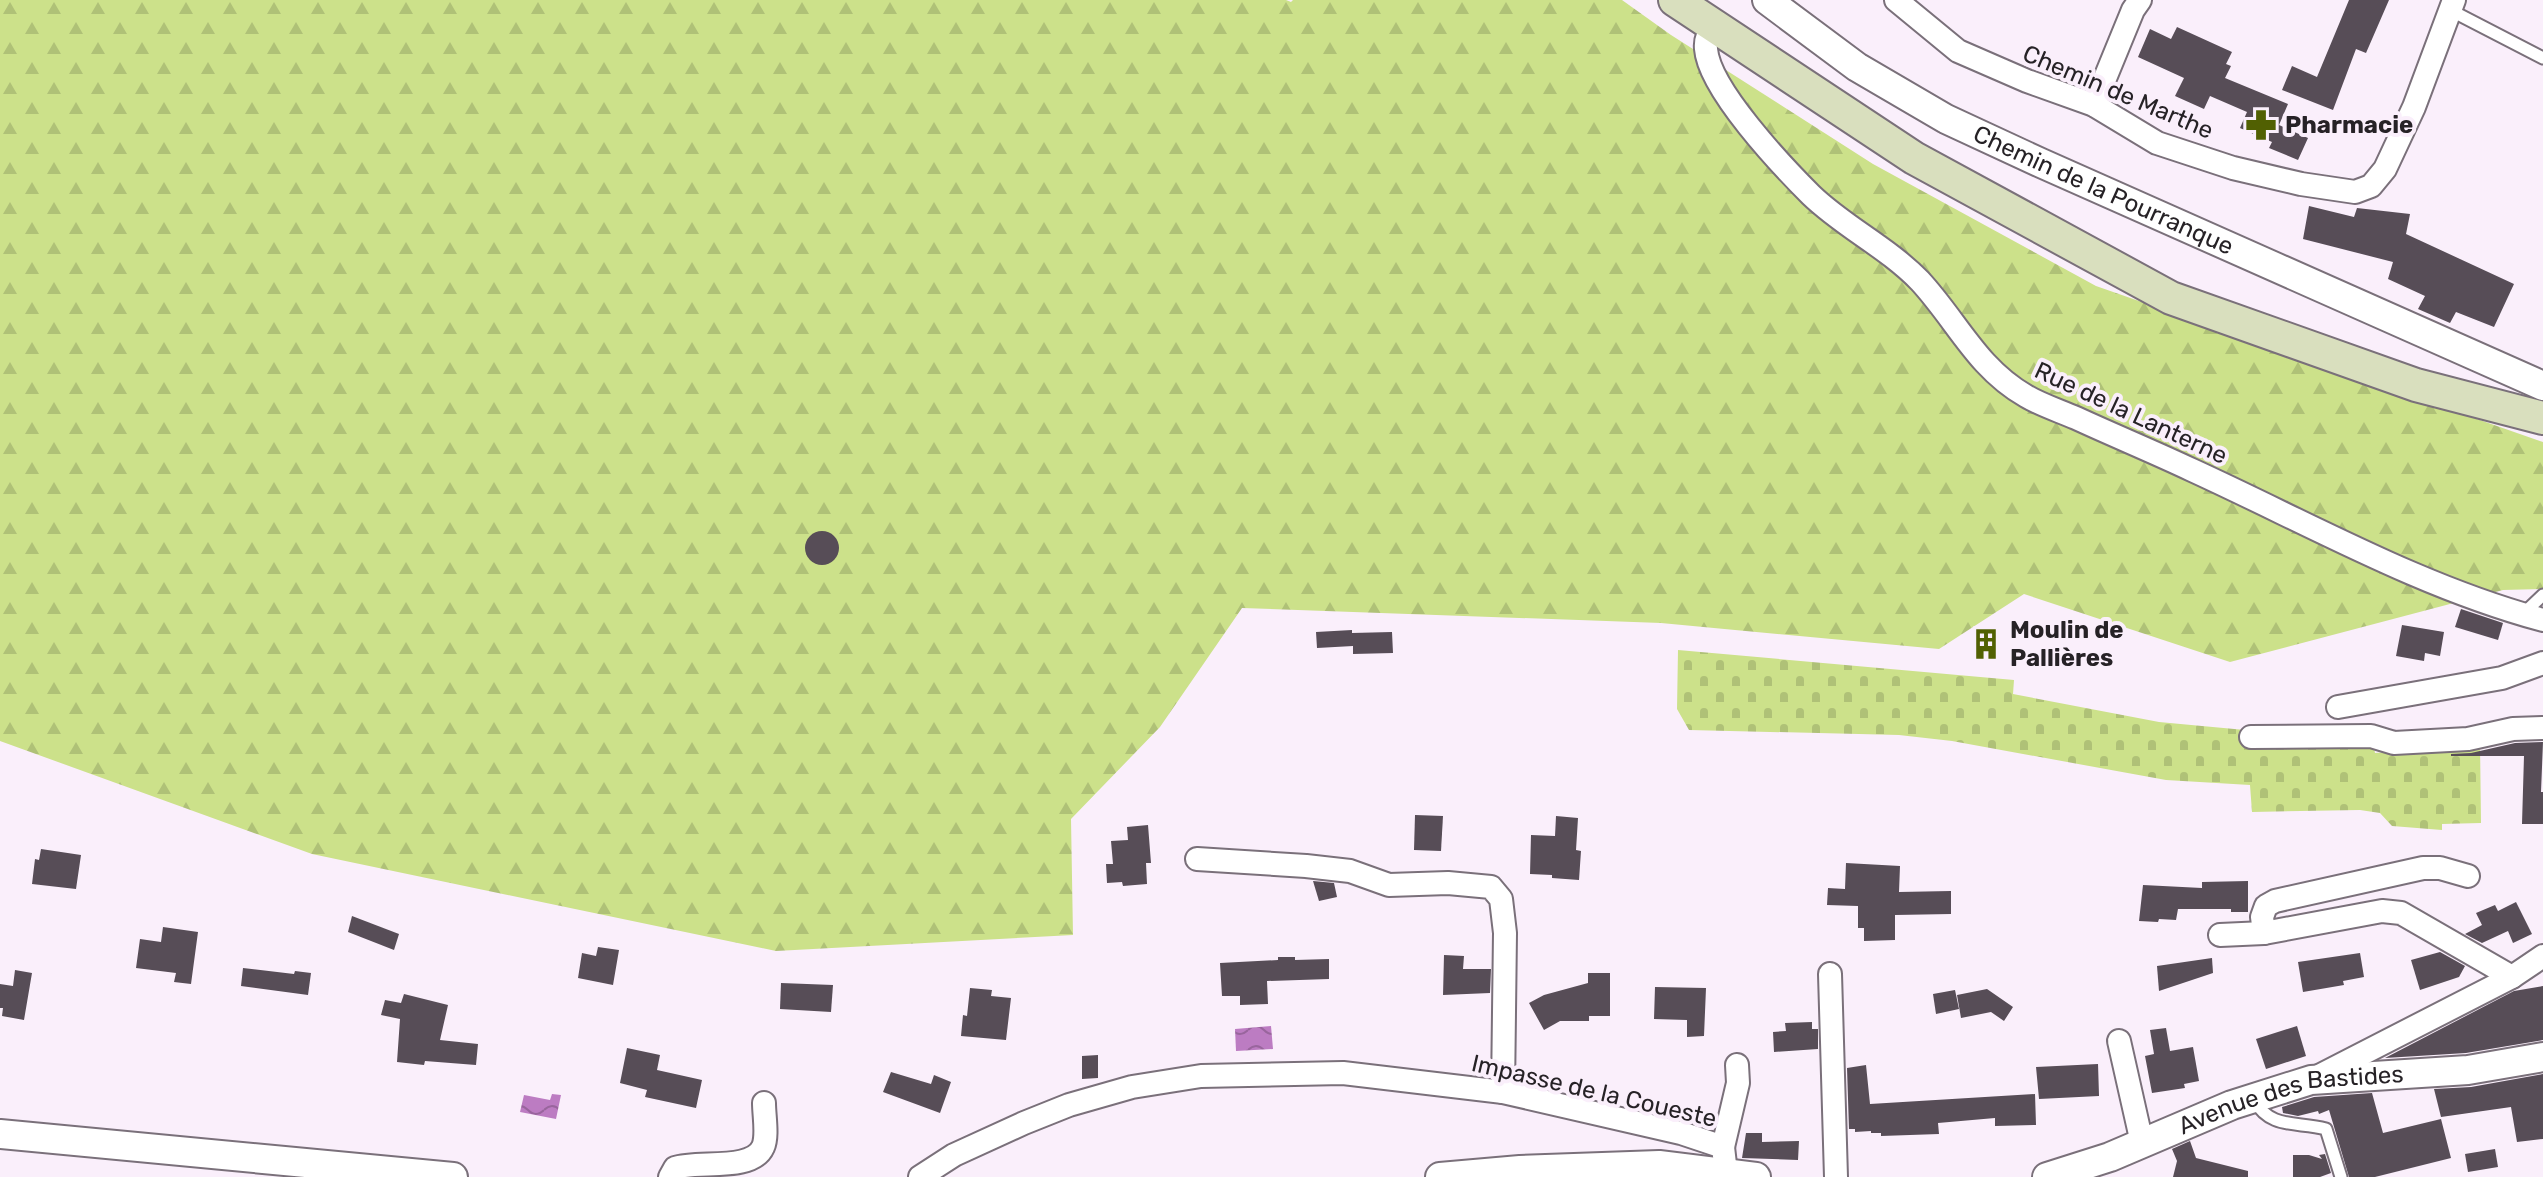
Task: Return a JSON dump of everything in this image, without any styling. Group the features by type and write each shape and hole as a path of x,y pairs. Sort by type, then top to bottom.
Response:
{"main road":[{"path":"1675,0 1914,158 2171,298 2416,385 2543,418"}],"street":[{"name":"Chemin de la Pourranque","path":"1767,0 1857,67 1946,119 2543,386"},
{"name":"Chemin de Marthe","path":"1896,0 1958,51 2027,81 2094,105 2157,143 2233,168 2301,184 2355,192 2371,186 2385,169 2414,107 2452,5"},
{"path":"2094,105 2140,0"},
{"name":"Rue de la Lanterne","path":"1714,27 1706,38 1706,51 1719,85 1759,138 1812,196 1914,275 1993,373 2026,397 2415,574 2490,606 2533,618"},
{"path":"2456,349 2483,401"},
{"path":"2338,707 2502,678 2543,663"},
{"path":"2251,737 2371,736 2394,743 2468,739 2513,729 2543,728"},
{"path":"1197,859 1350,871 1389,885 1448,883 1491,887 1501,899 1505,933 1503,1092"},
{"path":"2264,933 2262,917 2266,906 2275,901 2423,868 2440,868 2468,876"},
{"path":"2220,935 2264,933 2382,911 2401,913 2512,977"},
{"path":"2311,1080 2512,977 2543,956"},
{"path":"1830,974 1836,1177"},
{"path":"2119,1041 2142,1143"},
{"name":"Avenue des Bastides","path":"2047,1177 2110,1157 2232,1105 2311,1080 2468,1070 2543,1057"},
{"path":"1724,1160 1738,1083 1737,1065"},
{"name":"Impasse de la Coueste","path":"920,1177 954,1155 1069,1105 1132,1087 1201,1076 1343,1073 1503,1092 1681,1133 1724,1160"},
{"path":"670,1177 675,1168 687,1164 731,1164 754,1159 764,1146 764,1103"},
{"path":"0,1134 453,1177"},
{"path":"1440,1177 1724,1160 1756,1177"}],"lane":[{"path":"2452,5 2543,58"},
{"path":"2533,618 2543,595"},
{"path":"2253,1099 2261,1112 2276,1121 2326,1129 2341,1177"}],"green space":[{"path":"0,0 1622,0 1671,35 1873,164 2096,286 2543,442 2543,589 2503,590 2230,662 2024,594 1939,649 1661,623 1242,608 1160,727 1071,819 1073,935 776,951 312,854 0,741"},
{"path":"1678,650 2014,680 2013,694 2159,722 2373,742 2375,753 2467,746 2480,742 2481,823 2442,824 2442,830 2392,826 2380,813 2360,810 2252,812 2250,785 2166,780 1952,741 1899,735 1689,730 1677,709"}],"water":[{"path":"1271,1026 1273,1049 1236,1051 1235,1029"},
{"path":"552,1094 561,1095 556,1119 520,1112 524,1095 550,1100"}],"building":[{"path":"2349,0 2389,0 2366,53 2356,49 2333,110 2282,90 2292,66 2317,77"},
{"path":"2177,27 2232,52 2226,64 2231,66 2225,78 2288,104 2279,125 2308,138 2298,160 2269,148 2272,142 2240,128 2247,112 2210,96 2204,109 2175,96 2184,78 2138,57 2150,29 2171,39"},
{"path":"2309,206 2354,217 2357,208 2410,214 2406,234 2514,284 2494,327 2456,312 2450,323 2418,309 2425,296 2388,279 2393,262 2303,239"},
{"path":"822,531 834,536 839,548 834,560 822,565 810,560 805,548 810,536"},
{"path":"2461,609 2503,623 2498,640 2455,627"},
{"path":"2402,625 2444,632 2440,656 2425,653 2424,661 2396,656"},
{"path":"1352,630 1352,633 1392,632 1393,653 1353,654 1353,646 1317,648 1316,632"},
{"path":"2543,742 2543,824 2522,824 2524,756 2451,756 2515,743"},
{"path":"1415,815 1443,816 1441,851 1414,850"},
{"path":"1556,816 1578,818 1576,850 1581,851 1579,880 1530,874 1531,835 1555,836"},
{"path":"1148,825 1151,863 1146,863 1147,884 1123,886 1122,882 1107,883 1106,864 1113,864 1111,841 1128,840 1127,827"},
{"path":"41,849 81,855 76,889 32,884 35,859 39,860"},
{"path":"1846,863 1900,866 1899,892 1951,891 1951,914 1895,915 1895,940 1864,941 1864,928 1858,928 1858,906 1827,905 1828,888 1845,889"},
{"path":"1313,881 1334,883 1337,897 1319,901"},
{"path":"2248,881 2248,912 2178,909 2176,920 2139,921 2143,885 2202,888 2202,882"},
{"path":"2516,902 2532,934 2513,943 2508,931 2482,943 2465,934 2482,925 2476,913 2495,905 2498,911"},
{"path":"352,916 399,934 394,950 348,932"},
{"path":"163,927 198,932 191,984 174,982 176,973 136,968 140,939 161,942"},
{"path":"598,947 619,950 613,985 578,978 582,953 596,956"},
{"path":"2440,952 2465,966 2459,977 2420,990 2411,960"},
{"path":"2360,953 2364,977 2343,981 2344,985 2303,992 2298,962"},
{"path":"1444,955 1464,956 1463,969 1491,969 1490,993 1443,995"},
{"path":"1278,957 1329,959 1329,979 1267,981 1268,1004 1240,1005 1240,996 1222,996 1220,963 1278,960"},
{"path":"2212,958 2213,973 2159,991 2157,966"},
{"path":"243,968 311,973 308,995 241,986"},
{"path":"15,970 32,973 24,1020 2,1016 3,1008 0,1008 0,984 13,986"},
{"path":"1588,973 1610,973 1610,1016 1589,1016 1589,1021 1560,1021 1544,1030 1529,1003 1544,995 1588,983"},
{"path":"781,983 833,985 831,1012 780,1009"},
{"path":"2543,986 2543,1040 2466,1053 2385,1058 2514,991"},
{"path":"1655,987 1706,988 1704,1036 1687,1037 1687,1020 1654,1019"},
{"path":"970,988 992,990 991,996 1011,998 1006,1040 961,1036"},
{"path":"1987,989 2013,1007 2004,1021 1991,1012 1961,1018 1957,995"},
{"path":"1955,990 1959,1009 1936,1014 1933,994"},
{"path":"404,994 448,1005 440,1040 478,1044 476,1065 397,1062 400,1019 381,1015 385,1000 401,1003"},
{"path":"1812,1022 1812,1029 1818,1029 1818,1049 1774,1052 1773,1032 1786,1031 1785,1023"},
{"path":"2297,1026 2306,1056 2266,1069 2256,1039"},
{"path":"2166,1028 2170,1051 2193,1047 2199,1081 2184,1084 2185,1088 2152,1093 2145,1056 2154,1054 2150,1030"},
{"path":"627,1048 660,1055 657,1070 702,1080 696,1108 645,1097 647,1090 620,1083"},
{"path":"1098,1055 1098,1078 1082,1079 1082,1056"},
{"path":"2098,1064 2099,1096 2039,1099 2036,1067"},
{"path":"1866,1065 1870,1104 2035,1094 2036,1125 1995,1126 1995,1118 1938,1123 1939,1134 1881,1136 1881,1133 1871,1131 1855,1132 1855,1129 1849,1129 1847,1068"},
{"path":"891,1072 931,1084 934,1075 951,1082 940,1113 883,1092"},
{"path":"2543,1074 2543,1139 2517,1142 2511,1107 2441,1117 2434,1089 2471,1087"},
{"path":"2372,1093 2383,1133 2441,1119 2451,1158 2375,1177 2349,1177 2329,1110 2298,1116 2283,1113 2282,1107 2314,1097"},
{"path":"1746,1133 1762,1133 1762,1142 1799,1141 1798,1160 1742,1158"},
{"path":"2190,1141 2196,1158 2248,1171 2248,1177 2173,1177 2177,1161 2172,1149"},
{"path":"2495,1149 2498,1167 2468,1172 2465,1154"},
{"path":"2325,1154 2331,1173 2320,1177 2293,1177 2293,1155 2322,1159 2319,1155"}],"place":[{"name":"Pharmacie","path":"2261,125"},
{"name":"Moulin de Pallières","path":"1986,644"}]}
